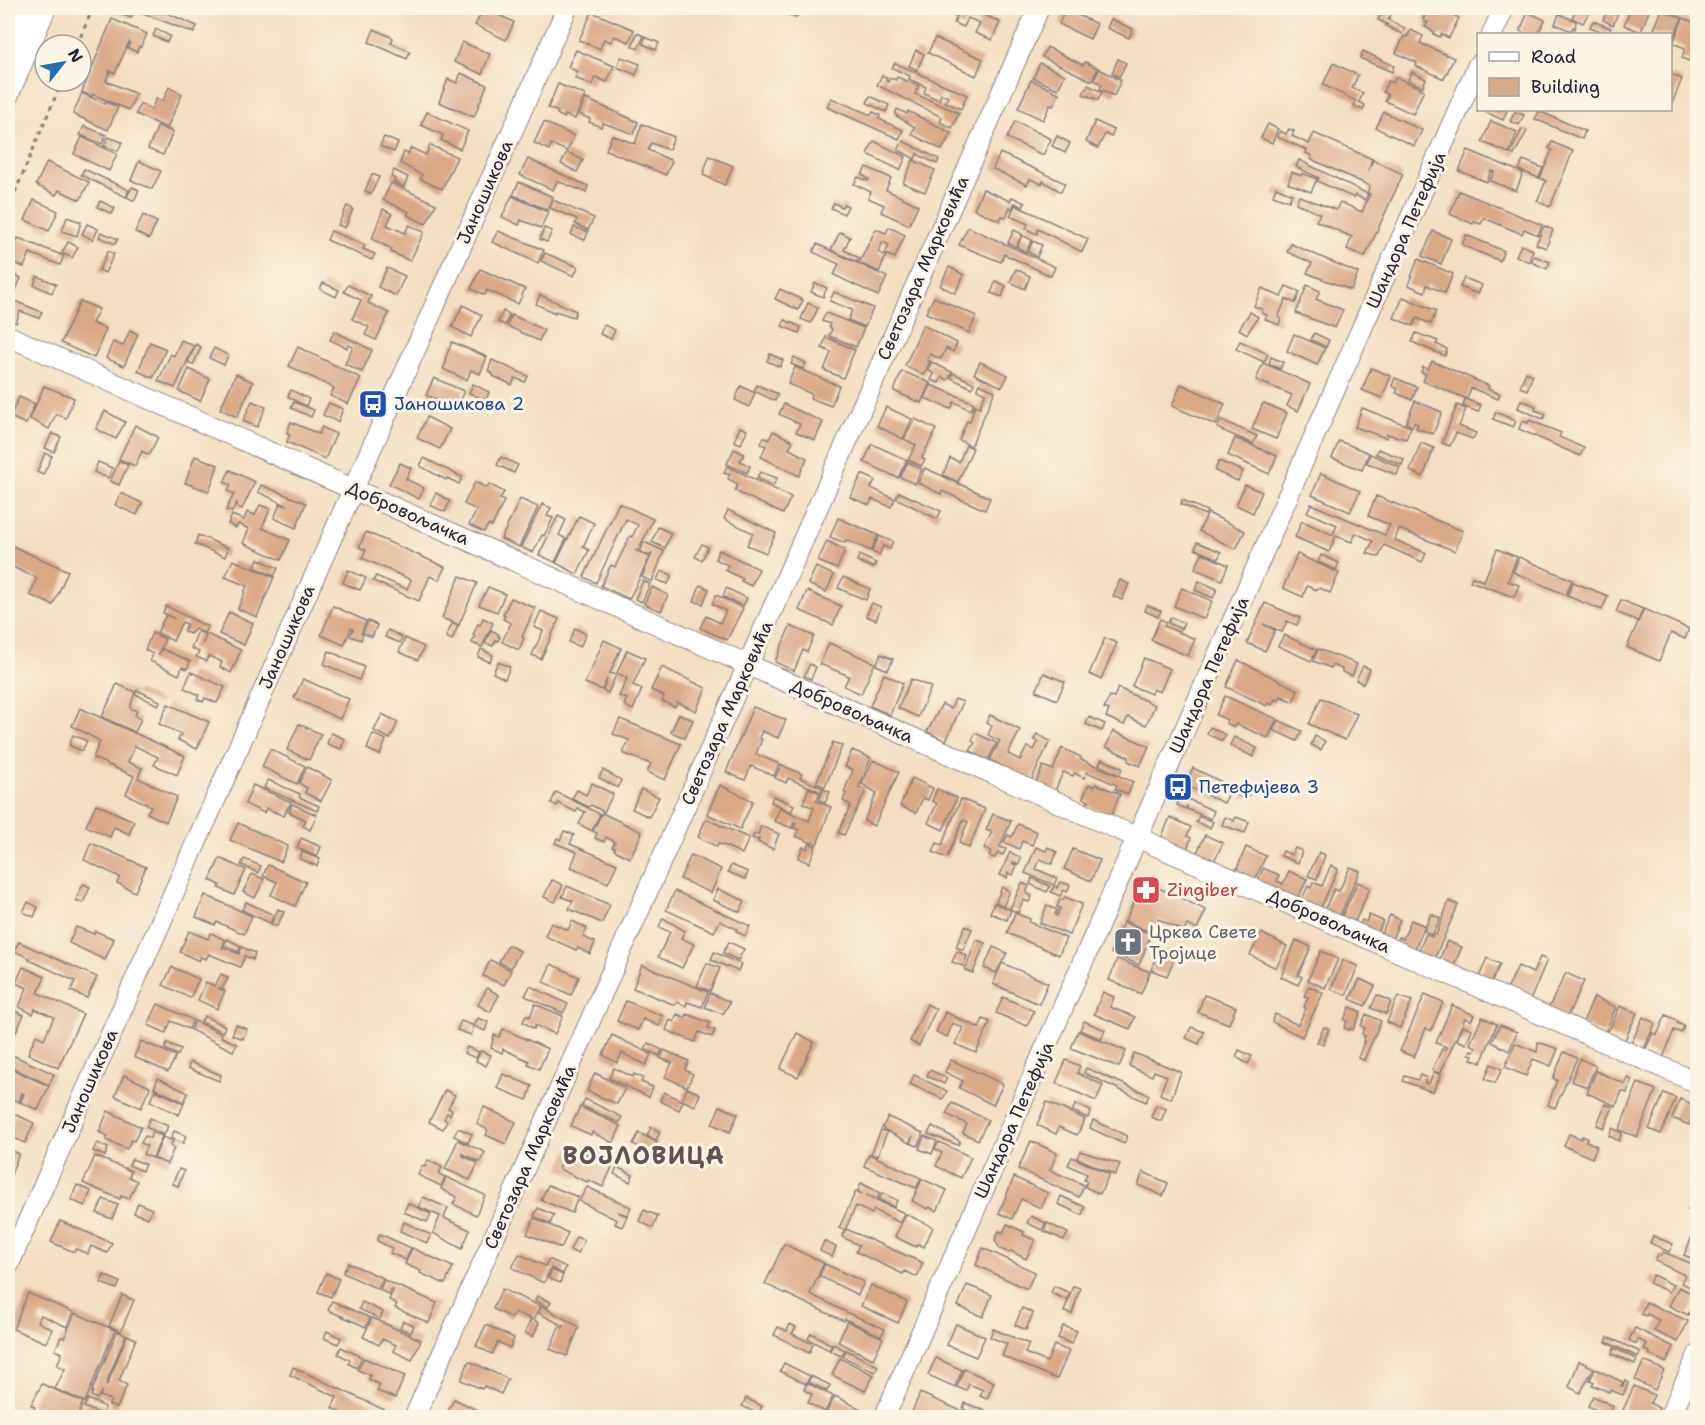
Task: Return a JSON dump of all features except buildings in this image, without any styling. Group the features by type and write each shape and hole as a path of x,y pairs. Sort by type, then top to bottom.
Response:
{"street":[{"path":"8,51 27,8"},
{"path":"8,96 46,8"},
{"name":"Јаношикова","path":"8,1266 567,8"},
{"name":"Светозара Марковића","path":"414,1418 1039,8"},
{"path":"1492,33 1504,8"},
{"name":"Шандора Петефија","path":"884,1418 1137,837 1477,70"},
{"name":"Добровољачка","path":"8,336 748,666 1698,1083"},
{"path":"1669,1418 1698,1355"}],"path":[{"path":"82,33 93,8"},
{"path":"8,209 57,93"}],"place":[{"name":"Јаношикова 2","path":"373,404"},
{"name":"Петефијева 3","path":"1178,787"},
{"name":"Zingiber","path":"1146,890"},
{"name":"Црква Свете Тројице","path":"1128,942"}],"district":[{"name":"ВОЈЛОВИЦА","path":"644,1156"}]}
